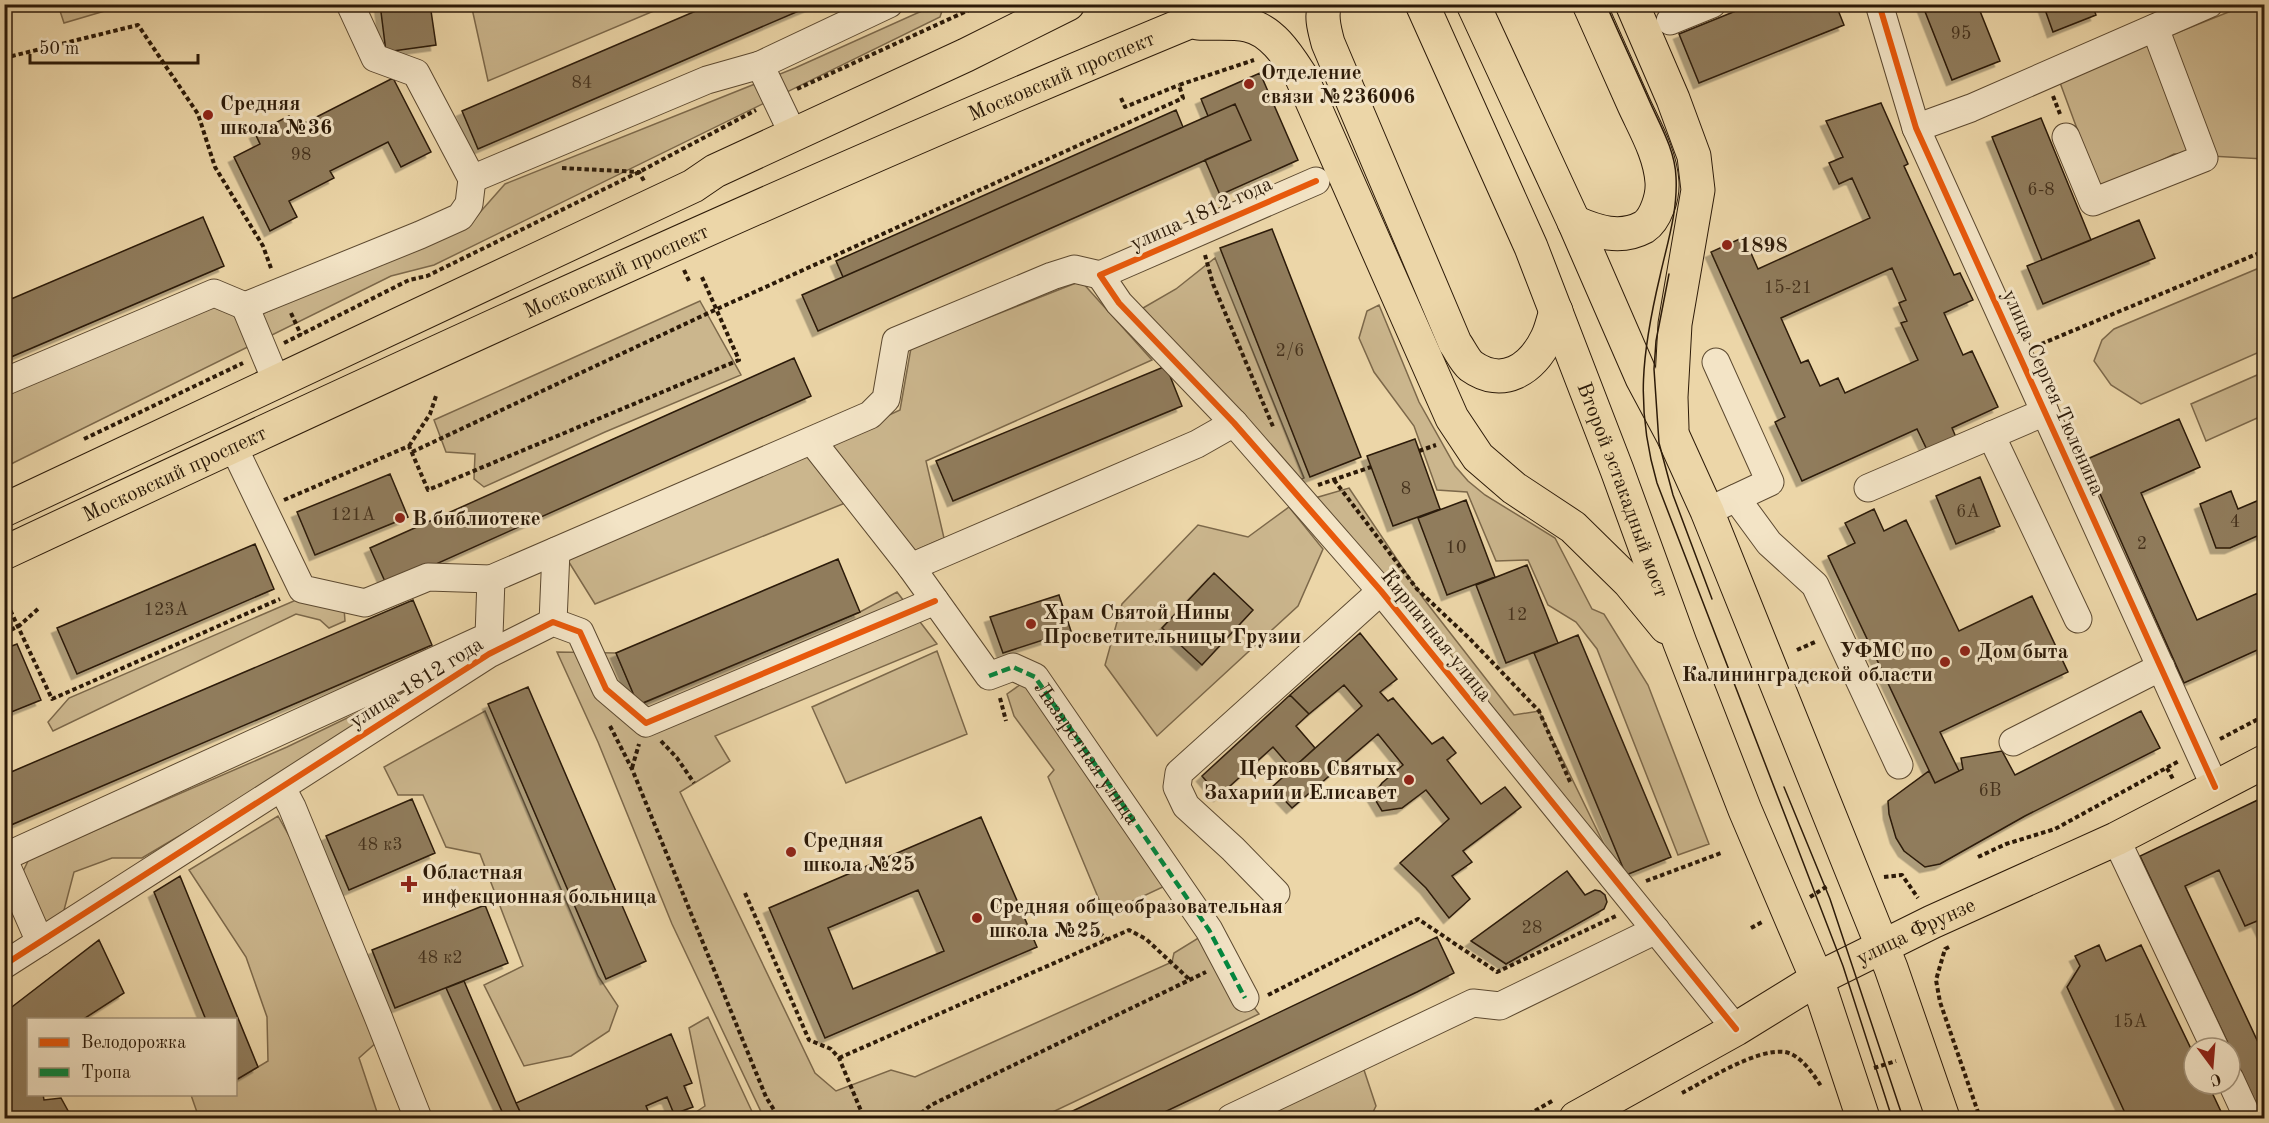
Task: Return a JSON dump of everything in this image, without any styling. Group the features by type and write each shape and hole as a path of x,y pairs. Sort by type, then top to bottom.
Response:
{"main road":[{"name":"Московский проспект","path":"4,510 693,186 715,171 966,55 1068,4"},
{"name":"Московский проспект","path":"4,553 581,286 996,103 1233,4"},
{"path":"1325,4 1323,26 1328,43 1455,343 1470,365 1491,376 1512,375 1526,367 1547,339 1556,311"},
{"name":"Второй эстакадный мост","path":"1422,4 1531,247 1745,810 1817,979 1832,1087 1863,1119"},
{"path":"1473,4 1574,222 1642,378 1673,436 1707,511 1856,879 1922,1053 1943,1119"},
{"path":"1574,222 1606,233 1623,234 1637,230 1648,224 1657,210 1662,183 1655,151 1589,4"},
{"path":"1632,4 1673,99 1694,156 1698,190 1675,324 1671,398 1673,436"},
{"path":"1188,23 1248,25 1268,36 1284,50 1301,76 1452,418 1478,457 1514,488 1574,527 1629,582 1680,643"},
{"path":"693,186 688,208 690,216 695,223 711,230"},
{"name":"улица Фрунзе","path":"1576,1119 1736,1029 1817,979 1932,922 2116,839 2265,762"}],"street":[{"path":"244,306 420,235 460,216 469,204 471,179 416,73 375,58 350,4"},
{"path":"471,179 707,80 760,65 889,4"},
{"path":"1670,21 1712,4"},
{"name":"улица Сергея Тюленина","path":"1879,4 1916,128 2216,787"},
{"path":"1916,128 1971,108 2209,4"},
{"path":"2066,137 2093,202 2204,158 2155,28"},
{"path":"760,65 793,134"},
{"name":"улица 1812 года","path":"1100,275 1316,180"},
{"path":"233,446 302,590 365,603 428,577 491,579 870,415 886,399 896,341 1052,276 1074,269 1100,275"},
{"name":"Кирпичная улица","path":"1100,275 1119,303 1234,423 1381,591 1736,1029"},
{"path":"4,382 214,293 244,306 277,383"},
{"path":"1707,511 1770,482 1716,362"},
{"path":"1868,488 2045,412"},
{"path":"911,567 1197,444 1234,423"},
{"path":"1991,435 2078,619"},
{"name":"Лазаретная улица","path":"812,441 911,567 988,676 1013,667 1035,677 1209,930 1245,998"},
{"path":"1736,498 1769,543 1815,585 1899,765"},
{"path":"556,551 553,622 580,632 606,689 646,723 935,601"},
{"path":"40,942 4,858 489,645 491,579"},
{"path":"1276,893 1186,806 1177,787 1179,773 1381,591"},
{"name":"улица 1812 года","path":"4,965 282,788 489,645 553,622"},
{"path":"2013,742 2161,667"},
{"path":"282,788 292,807 366,987 418,1119"},
{"path":"2116,839 2209,1036"},
{"path":"1231,1119 1473,1003 1500,1006 1656,930"},
{"path":"2238,1096 2248,1119"}],"path":[{"path":"74,444 301,335 409,279 427,276 618,182 776,99 982,4"},
{"path":"4,58 138,25 198,114 215,167 262,246 301,335"},
{"path":"1121,98 1125,107 1253,59 1260,65"},
{"path":"412,452 717,309 1183,98 1179,85"},
{"path":"1203,230 1204,254 1213,284 1277,438"},
{"path":"2018,353 2265,250"},
{"path":"409,446 428,490 739,360 701,275"},
{"path":"264,509 409,446 430,414 436,396"},
{"path":"1419,451 1432,446"},
{"path":"1294,493 1371,467"},
{"path":"1334,480 1417,589 1470,639 1539,711 1571,784"},
{"path":"4,597 52,699 302,590"},
{"path":"4,633 19,626 39,608"},
{"path":"1000,700 1006,720"},
{"path":"1978,857 2006,844 2055,829 2198,750 2265,716"},
{"path":"606,717 632,769 766,1096 780,1119"},
{"path":"646,723 677,758 693,783"},
{"path":"1245,998 1261,998 1418,919 1497,972 1618,916 1623,890 1721,852"},
{"path":"1751,928 1831,885 1856,879 1902,875"},
{"path":"745,893 809,1040 831,1049 839,1058 864,1119"},
{"path":"1089,922 1106,939"},
{"path":"839,1058 1129,930 1138,933 1190,980"},
{"path":"1955,942 1945,950 1936,980 1954,1043 1980,1119"},
{"path":"915,1119 931,1105 1225,963"},
{"path":"1674,1097 1745,1060 1763,1055 1785,1052 1804,1063 1832,1087 1877,1067 1954,1043"}],"shaded area":[{"path":"58,4 125,5 64,23"},
{"path":"471,4 668,4 668,5 488,81"},
{"path":"935,5 944,5 940,17 434,265 391,276 5,467 5,394 216,303 260,315 475,218 505,184 795,68"},
{"path":"2246,5 2264,5 2264,159 2174,154 2100,191 2059,80"},
{"path":"1215,258 1304,478 1294,483 1143,308 1176,289"},
{"path":"2264,266 2264,350 2141,404 2111,385 2094,361 2102,340 2114,329"},
{"path":"1081,281 1152,360 926,461 944,538 912,552 865,495 595,604 567,559 900,410 911,348"},
{"path":"700,301 741,375 605,432 484,487 474,479 475,454 446,452 434,420"},
{"path":"1379,305 1419,402 1455,466 1485,495 1555,538 1592,609 1604,614 1648,685 1709,844 1678,855 1597,649 1576,622 1548,605 1528,560 1496,561 1467,492 1437,490 1414,426 1374,372 1359,338 1367,311"},
{"path":"2264,372 2264,415 2206,441 2191,404"},
{"path":"1349,488 1423,598 1514,715 1539,711 1615,867 1315,498"},
{"path":"1289,507 1323,549 1298,606 1157,736 1105,665 1122,604 1198,525 1248,537"},
{"path":"897,592 937,644 715,736 730,761 680,792 815,1073 836,1091 891,1070 915,1077 1172,962 1174,953 1200,937 1259,1014 1040,1118 764,1118 672,924 598,742 557,652 616,653 639,705 860,612"},
{"path":"303,597 344,608 345,621 329,628 320,620 296,614 53,731 48,722 69,698"},
{"path":"937,651 967,734 846,783 812,707"},
{"path":"1024,682 1165,886 1105,914 1048,777 1054,770 1014,716 1007,694"},
{"path":"403,691 405,696 386,713 142,858 112,858 74,872 63,914 44,924 15,888 29,859 287,747"},
{"path":"485,711 598,976 618,1006 609,1031 571,1056 524,1066 484,985 523,966 480,854 446,847 423,795 398,795 384,767"},
{"path":"278,816 317,886 378,1041 359,1058 379,1118 199,1118 191,1096 237,1096 237,1079 268,1061 267,1017 246,957 189,870"},
{"path":"708,1017 755,1118 687,1118 705,1106 689,1028"},
{"path":"1362,1064 1376,1106 1370,1118 1249,1118"}],"building":[{"path":"380,4 430,4 436,45 386,52"},
{"path":"712,4 815,4 478,149 462,111"},
{"path":"1753,4 1839,4 1836,5 1844,25 1699,83 1679,34"},
{"path":"1922,4 1981,4 1978,6 2000,61 1952,80"},
{"path":"2043,4 2092,4 2096,15 2053,32"},
{"path":"1260,73 1298,160 1220,195 1205,160 1251,140 1235,104 1208,116 1201,99"},
{"path":"393,78 431,152 401,167 388,142 330,171 334,178 289,201 297,217 270,231 234,157 260,144 255,133 289,116 295,128"},
{"path":"1881,103 1908,164 1904,166 1954,275 1960,273 1973,300 1944,313 1963,355 1972,351 1998,407 1952,428 1959,444 1930,456 1917,429 1802,481 1775,422 1785,417 1711,252 1744,237 1758,269 1870,218 1852,178 1839,184 1829,163 1843,157 1826,121","holes":["1892,268 1906,300 1899,303 1907,321 1901,323 1918,360 1845,393 1838,378 1820,386 1808,360 1801,363 1781,318"]},
{"path":"1235,104 1251,140 818,331 802,295"},
{"path":"1176,110 1183,127 843,277 836,261"},
{"path":"2041,118 2091,240 2042,260 1992,137"},
{"path":"203,217 224,266 4,360 4,302"},
{"path":"2139,220 2155,258 2043,304 2027,266"},
{"path":"1272,229 1361,457 1310,477 1220,248"},
{"path":"794,358 811,396 387,586 370,548"},
{"path":"1166,366 1182,406 953,501 936,461"},
{"path":"2179,419 2200,467 2141,493 2197,620 2258,593 2264,607 2264,647 2184,683 2085,460"},
{"path":"1415,439 1440,509 1393,526 1367,456"},
{"path":"390,474 408,517 315,555 297,512"},
{"path":"1980,477 2000,526 1956,544 1936,496"},
{"path":"2231,491 2238,509 2264,498 2264,533 2230,548 2216,548 2200,504"},
{"path":"1466,500 1495,577 1447,595 1418,518"},
{"name":"Дом быта","path":"1874,509 1884,531 1906,520 1959,631 2032,596 2068,672 1940,732 1959,771 1935,783 1828,556 1855,543 1845,523"},
{"path":"255,544 274,589 77,674 57,628"},
{"path":"838,559 860,612 638,705 616,653"},
{"path":"1527,565 1558,643 1506,663 1476,585"},
{"path":"1214,573 1253,610 1202,665 1162,628"},
{"name":"Храм Святой Нины Просветительницы Грузии","path":"1059,595 1071,631 1003,653 990,617"},
{"path":"413,600 432,645 4,828 4,775"},
{"path":"1360,633 1397,679 1380,692 1388,701 1393,698 1432,744 1443,737 1456,753 1447,760 1481,804 1505,787 1521,807 1463,851 1472,862 1452,876 1470,899 1449,918 1426,888 1400,863 1449,819 1426,790 1402,808 1382,811 1373,796 1382,783 1403,765 1378,734 1292,808 1272,787 1362,706 1344,685 1309,714 1290,695"},
{"path":"1578,635 1671,857 1626,875 1534,653"},
{"path":"17,644 41,700 4,715 4,649"},
{"path":"528,687 646,961 606,979 488,704"},
{"path":"1290,695 1309,714 1296,726 1315,748 1292,769 1273,747 1219,796 1202,776"},
{"path":"2141,711 2160,748 2025,816 1940,864 1925,867 1904,851 1896,838 1888,801 1929,771 1935,783 1963,769 1961,758 2002,751 2015,775"},
{"path":"2264,797 2264,935 2257,921 2245,926 2219,870 2185,886 2264,1055 2264,1118 2242,1073 2242,1036 2225,1036 2140,856"},
{"path":"412,799 435,853 349,890 326,836"},
{"name":"Средняя общеобразовательная школа №25","path":"981,817 1037,947 825,1038 769,908","holes":["918,890 944,951 853,989 828,928"]},
{"path":"1567,871 1585,895 1595,890 1605,895 1607,902 1604,909 1506,964 1471,941"},
{"path":"180,876 258,1067 237,1079 237,1018 205,1018 154,892"},
{"path":"485,905 508,963 395,1008 372,950"},
{"path":"1437,937 1454,973 1417,992 1152,1118 1058,1118"},
{"path":"99,940 124,993 85,1018 27,1018 27,1096 43,1096 44,1100 61,1098 72,1118 4,1118 4,1013"},
{"path":"2099,945 2106,961 2141,945 2185,1036 2182,1036 2182,1096 2214,1096 2224,1118 2118,1118 2125,1113 2067,987 2080,966 2075,956"},
{"path":"464,981 523,1118 505,1118 446,988"},
{"path":"671,1034 692,1083 684,1086 693,1107 674,1114 667,1097 646,1106 651,1118 523,1118 516,1103"}],"tram line":[{"path":"1606,4 1666,138 1675,167 1674,215 1645,355 1646,429 1657,483 1843,966 1892,1118"},
{"path":"1669,274 1656,341 1654,369 1659,443 1673,495 1712,599"},
{"path":"1784,787 1830,899 1903,1118"}],"marked path":[{"path":"989,676 1013,667 1035,677 1209,930 1245,998"}],"cycle path":[{"path":"1879,4 1916,128 2215,787"},
{"path":"1316,181 1100,275 1119,303 1234,423 1381,591 1736,1029"},
{"path":"4,965 489,654 553,622 580,632 606,689 646,723 935,601"}],"place":[{"name":"Отделение связи №236006","path":"1249,84"},
{"name":"Средняя школа №36","path":"208,115"},
{"name":"1898","path":"1727,245"},
{"name":"В библиотеке","path":"400,518"},
{"name":"Храм Святой Нины Просветительницы Грузии","path":"1031,624"},
{"name":"Дом быта","path":"1965,651"},
{"name":"УФМС по Калининградской области","path":"1945,662"},
{"name":"Церковь Святых Захарии и Елисавет","path":"1409,780"},
{"name":"Средняя школа №25","path":"791,852"},
{"name":"Областная инфекционная больница","path":"409,884"},
{"name":"Средняя общеобразовательная школа №25","path":"977,918"}]}
